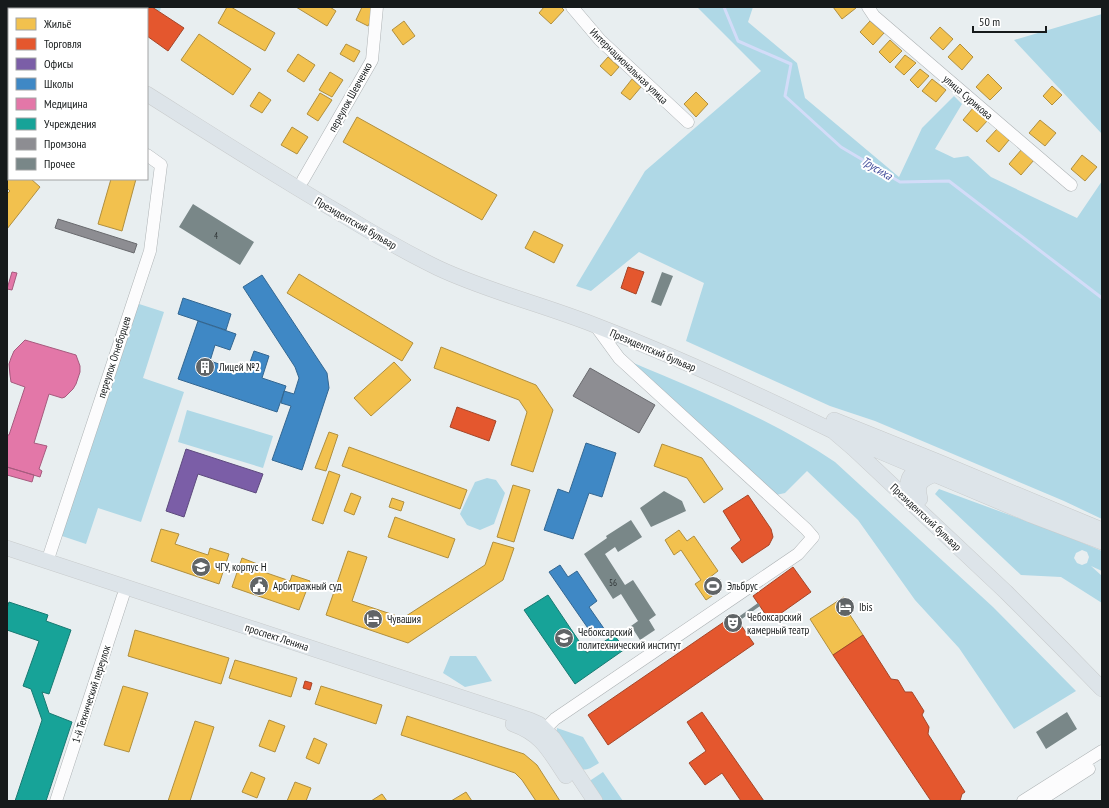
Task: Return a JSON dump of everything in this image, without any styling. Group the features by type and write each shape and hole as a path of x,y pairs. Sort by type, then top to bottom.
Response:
{"main road":[{"name":"Президентский бульвар","path":"148,83 303,180 388,230 441,258 619,324 682,351 833,425 854,448 917,502 1062,633 1102,675"},
{"name":"Президентский бульвар","path":"148,95 310,196 420,259 458,277 595,325 833,425"},
{"path":"833,425 860,443 920,468 938,468 1031,515 1102,542"},
{"path":"833,425 938,468 1102,530"},
{"name":"Президентский бульвар","path":"860,443 907,487"},
{"path":"917,502 908,493 907,487 910,476 920,468"},
{"path":"917,502 919,485 922,480 938,468"},
{"name":"Президентский бульвар","path":"917,502 1102,689"},
{"name":"проспект Ленина","path":"7,548 45,566"},
{"name":"проспект Ленина","path":"7,557 45,566 402,682 530,720 539,724 542,734"},
{"path":"542,734 546,747 583,801"},
{"path":"542,734 560,748 595,801"}],"street":[{"name":"переулок Шевченко","path":"303,180 372,60 377,7"},
{"name":"Интернациональная улица","path":"572,7 600,40 688,122"},
{"name":"улица Сурикова","path":"868,7 874,16 1071,185"},
{"name":"переулок Огнеборцев","path":"45,566 150,250 161,165 148,156"},
{"path":"542,734 555,719 798,554 813,537 618,358 595,325"},
{"name":"1-й Технический переулок","path":"56,801 128,593"},
{"path":"1023,801 1102,751"},
{"path":"1039,801 1102,760"}],"shaded area":[{"path":"161,7 160,11 148,11 148,8 76,8"},
{"path":"697,7 753,7 748,22 797,63 805,98 899,177 922,128 954,96 962,104 935,149 954,158 968,156 991,177 1077,218 1102,181 1102,519 1064,501 875,421 830,406 686,341 704,283 639,252 591,291 576,286 645,171 761,71"},
{"path":"1102,14 1102,134 1014,40"},
{"path":"136,303 164,312 143,378 184,392 141,522 98,508 86,544 59,535"},
{"path":"629,361 761,419 786,432 835,462 993,607 1076,691 1014,729 959,648 915,600 858,520 807,471 785,493 776,495"},
{"path":"187,410 273,436 263,468 178,442"},
{"path":"487,478 496,480 505,493 494,524 480,530 467,525 460,514 475,482"},
{"path":"939,489 1064,535 1102,551 1102,571 1091,566 1102,576 1102,603 1061,577 1021,575 935,494","holes":["1082,550 1087,552 1089,557 1087,563 1082,565 1077,563 1074,558 1076,553"]},
{"path":"450,656 476,656 492,681 465,687 443,673"},
{"path":"557,728 583,737 599,763 587,769 580,768 557,732"},
{"path":"603,772 623,801 601,801 590,782"}],"building: Жильё":[{"path":"227,7 231,7 275,33 265,51 218,23"},
{"path":"296,7 330,7 336,11 327,26"},
{"path":"362,7 370,7 376,10 368,26 356,20"},
{"path":"544,7 561,7 564,10 551,24 539,13"},
{"path":"833,7 856,7 856,8 842,19"},
{"path":"404,21 415,36 403,45 392,30"},
{"path":"870,21 884,33 873,45 860,32"},
{"path":"940,27 953,39 943,50 930,38"},
{"path":"199,34 251,69 233,95 181,60"},
{"path":"890,40 902,51 890,63 879,52"},
{"path":"346,44 360,51 354,62 340,54"},
{"path":"960,44 973,57 962,70 948,57"},
{"path":"298,54 315,65 304,82 287,71"},
{"path":"905,55 916,63 904,75 895,67"},
{"path":"608,57 619,67 611,76 600,66"},
{"path":"920,69 929,76 918,88 910,80"},
{"path":"330,72 343,80 332,97 319,90"},
{"path":"7,74 8,98 7,97"},
{"path":"988,74 1002,88 990,100 976,87"},
{"path":"632,79 641,87 630,100 621,93"},
{"path":"932,79 946,90 936,102 922,91"},
{"path":"1052,86 1062,95 1052,105 1043,96"},
{"path":"259,92 271,100 262,113 250,106"},
{"path":"696,92 708,104 696,117 684,104"},
{"path":"320,93 332,100 318,121 307,114"},
{"path":"973,108 988,120 977,132 963,120"},
{"path":"357,117 497,195 482,220 343,142"},
{"path":"1040,120 1056,133 1045,146 1029,133"},
{"path":"292,127 308,137 297,154 281,145"},
{"path":"997,129 1009,140 999,152 986,141"},
{"path":"1022,149 1034,160 1021,175 1009,164"},
{"path":"1082,155 1097,167 1085,181 1071,169"},
{"path":"8,166 8,180 32,180 40,187 7,229 7,194 10,191 7,188"},
{"path":"111,180 136,180 122,231 98,224"},
{"path":"534,231 563,245 554,263 525,248"},
{"path":"299,274 413,343 402,361 287,293"},
{"path":"441,347 536,385 553,410 533,472 511,465 527,412 519,400 434,368"},
{"path":"394,362 411,380 371,416 354,398"},
{"path":"329,432 338,435 326,471 315,468"},
{"path":"662,444 702,458 723,489 704,503 687,478 654,466"},
{"path":"349,447 467,490 460,509 342,466"},
{"path":"329,471 340,475 323,524 312,520"},
{"path":"513,485 530,490 514,542 497,537"},
{"path":"351,493 361,497 354,515 344,511"},
{"path":"392,498 404,502 401,511 389,507"},
{"path":"395,517 455,539 448,558 388,537"},
{"path":"161,529 179,534 175,544 208,555 210,548 229,554 219,584 151,561"},
{"name":"Эльбрус","path":"679,530 687,541 694,536 718,571 709,578 718,592 706,600 695,584 701,580 681,550 674,555 665,540"},
{"path":"493,542 514,548 503,580 408,643 326,615 348,551 367,557 352,601 403,618 485,565"},
{"path":"242,558 260,565 258,570 290,581 292,575 310,581 299,610 232,587"},
{"path":"844,597 852,609 848,612 863,635 833,655 810,619"},
{"path":"135,630 229,658 221,684 128,656"},
{"path":"235,660 297,678 291,697 229,678"},
{"path":"123,686 148,693 129,752 104,745"},
{"path":"321,686 382,705 376,724 315,704"},
{"path":"407,716 524,754 537,765 560,801 536,801 522,780 515,773 401,735"},
{"path":"269,720 285,726 275,752 259,746"},
{"path":"195,721 214,727 190,801 168,801"},
{"path":"314,738 327,744 319,764 306,758"},
{"path":"251,772 265,778 257,798 242,792"},
{"path":"295,782 311,788 306,801 287,801"},
{"path":"466,792 472,801 451,801"},
{"path":"382,794 387,801 371,801"}],"building: Торговля":[{"path":"152,7 184,28 168,51 148,37 148,8 116,8"},
{"path":"628,267 644,272 636,294 621,288"},
{"path":"457,407 496,421 489,441 450,427"},
{"path":"748,495 771,529 773,537 769,545 742,563 731,548 741,540 723,511"},
{"path":"793,567 811,592 770,621 753,596"},
{"path":"734,615 754,644 608,745 588,715"},
{"path":"863,635 891,679 898,680 905,692 912,692 924,711 922,715 929,727 928,734 965,792 962,794 960,801 931,801 833,655"},
{"path":"305,681 312,683 310,690 303,688"},
{"path":"702,712 764,801 741,801 722,773 705,785 689,763 706,751 687,722"}],"building: Офисы":[{"path":"186,449 263,474 256,493 198,474 184,517 166,511"}],"building: Школы":[{"path":"262,275 327,373 329,388 302,470 272,460 291,406 281,403 284,391 294,394 299,378 295,367 243,287"},
{"path":"183,298 231,314 226,330 178,314"},
{"name":"Лицей №2","path":"198,321 236,334 230,350 215,345 210,361 246,373 254,351 269,356 262,378 286,386 277,412 178,379"},
{"path":"586,443 616,453 602,497 589,493 573,539 544,530 558,489 569,493"},
{"path":"560,565 568,577 577,571 597,601 589,607 605,630 594,637 549,572"}],"building: Медицина":[{"path":"12,272 17,273 12,290 7,289"},
{"path":"25,340 76,355 80,366 80,372 76,384 65,397 62,398 49,394 34,443 47,446 39,469 42,471 40,477 7,467 7,435 9,435 25,387 11,382 9,364 14,351"},
{"path":"7,467 34,475 32,482 7,475"}],"building: Учреждения":[{"path":"548,595 587,653 614,635 625,649 575,684 524,610"},
{"path":"9,602 48,615 46,621 71,630 49,694 42,692 49,713 72,722 46,801 15,801 42,720 31,689 23,686 39,641 7,630 7,608"}],"building: Промзона":[{"path":"58,219 137,244 134,253 55,228"},
{"path":"590,368 655,405 639,433 573,396"}],"building: Прочее":[{"path":"193,204 254,242 240,265 179,227"},
{"path":"662,272 673,276 661,306 651,302"},
{"path":"664,491 682,501 686,511 651,527 640,508"},
{"path":"631,520 642,537 618,552 615,547 605,554 625,585 633,580 656,615 649,620 655,630 640,640 631,626 638,621 621,594 613,599 584,554 607,538 606,536"},
{"path":"758,603 760,606 739,621 737,618"},
{"path":"1067,712 1077,729 1046,749 1036,732"}],"waterway":[{"name":"Трусиха","path":"724,7 738,41 791,64 785,96 841,147 900,182 949,181 1102,298"}],"place":[{"name":"Лицей №2","path":"205,367"},
{"name":"ЧГУ, корпус Н","path":"201,567"},
{"name":"Арбитражный суд","path":"259,586"},
{"name":"Эльбрус","path":"713,586"},
{"name":"Ibis","path":"845,607"},
{"name":"Чувашия","path":"373,619"},
{"name":"Чебоксарский камерный театр","path":"733,623"},
{"name":"Чебоксарский политехнический институт","path":"564,638"}]}
